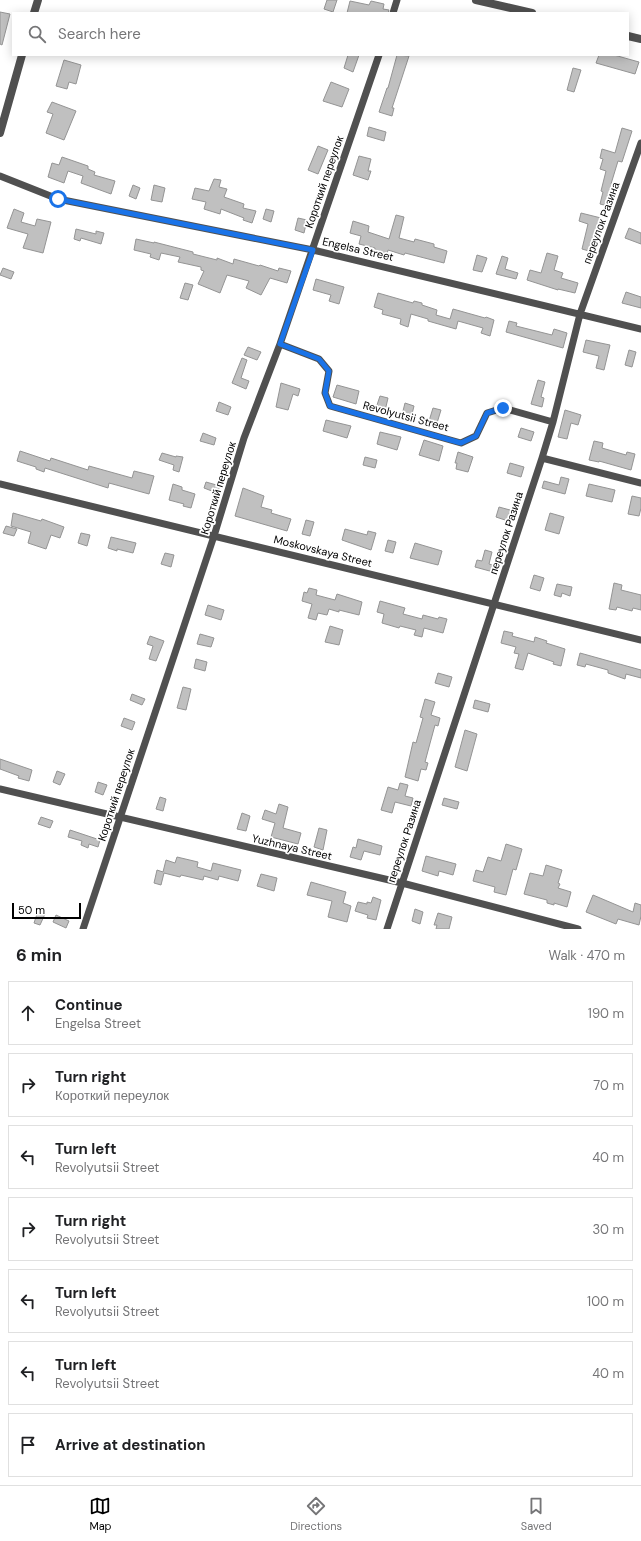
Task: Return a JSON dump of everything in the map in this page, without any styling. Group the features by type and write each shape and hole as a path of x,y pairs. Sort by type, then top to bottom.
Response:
{"street":[{"path":"34,12 38,0"},
{"path":"393,12 397,0"},
{"path":"476,0 528,12"},
{"path":"629,36 641,39"},
{"path":"0,133 22,56"},
{"name":"Короткий переулок","path":"83,929 214,536 244,438 280,344 379,56"},
{"name":"переулок Разина","path":"387,929 542,458 553,422 580,314 641,143"},
{"name":"Engelsa Street","path":"0,176 58,199 313,250 641,329"},
{"name":"Revolyutsii Street","path":"280,344 319,359 329,371 325,393 330,406 461,443 476,436 487,413 503,408 553,422"},
{"path":"542,458 641,483"},
{"name":"Moskovskaya Street","path":"0,484 641,640"},
{"name":"Yuzhnaya Street","path":"0,789 402,883 578,929"}],"building":[{"path":"327,0 337,0 333,12 324,9"},
{"path":"350,1 369,5 371,1 384,4 383,9 389,10 388,12 347,12"},
{"path":"0,12 10,14 2,45 0,44"},
{"path":"348,56 359,56 353,72 344,68"},
{"path":"397,56 409,56 392,108 394,108 392,116 379,112 388,88"},
{"path":"599,56 618,56 639,62 635,74 596,63"},
{"path":"64,60 81,65 76,84 69,82 67,89 56,86"},
{"path":"573,68 581,70 574,92 567,90"},
{"path":"331,82 349,89 342,107 323,101"},
{"path":"52,102 76,111 64,140 46,133 53,114 47,112"},
{"path":"369,127 386,132 384,141 367,136"},
{"path":"622,128 632,131 622,162 618,161 611,184 614,185 608,206 600,204 603,192 601,191 606,171 600,169 603,159 600,158 602,149 615,153"},
{"path":"318,146 328,150 318,174 308,170"},
{"path":"359,156 371,159 368,171 371,171 368,180 353,175"},
{"path":"62,157 88,166 88,169 95,172 94,175 115,181 111,194 81,183 83,176 68,171 64,183 48,177 52,163 59,165"},
{"path":"214,179 221,180 219,187 227,189 224,197 244,204 243,208 256,211 252,223 243,220 244,218 221,209 220,214 204,209 206,202 192,199 195,188 209,191"},
{"path":"133,185 140,188 136,199 129,196"},
{"path":"154,185 165,188 162,202 151,200"},
{"path":"14,209 24,213 21,222 35,226 37,219 51,222 43,253 23,248 28,234 7,228"},
{"path":"266,209 274,211 271,222 263,219"},
{"path":"581,213 601,218 589,251 582,249 588,224 579,221"},
{"path":"396,215 404,217 399,238 414,242 415,239 434,244 434,247 447,251 444,263 405,253 404,255 388,250 387,254 375,251 375,248 359,244 361,236 350,233 353,221 369,226 368,232 389,239"},
{"path":"298,218 307,220 304,233 295,230"},
{"path":"629,228 641,233 641,244 625,238"},
{"path":"76,229 96,234 96,231 104,233 101,244 81,238 80,241 74,239"},
{"path":"136,239 193,252 193,254 217,260 217,258 233,264 234,259 278,271 279,268 291,271 287,283 270,278 261,295 246,288 249,281 227,275 220,293 198,284 204,271 201,270 201,267 178,262 180,257 161,253 159,260 150,257 151,254 134,250"},
{"path":"547,253 558,256 554,270 563,273 561,278 578,283 575,293 558,290 527,280 530,270 541,273"},
{"path":"477,255 487,258 482,272 473,270"},
{"path":"502,256 508,258 505,269 518,273 516,279 496,274"},
{"path":"3,268 14,272 11,279 0,275"},
{"path":"316,279 344,287 339,304 329,301 331,295 313,290"},
{"path":"185,283 193,285 188,300 180,298"},
{"path":"626,292 641,297 641,308 622,303"},
{"path":"378,293 413,303 414,301 422,303 422,305 437,310 436,315 450,319 453,309 494,320 490,336 481,333 483,328 458,321 456,329 428,321 428,319 411,314 408,327 400,324 401,319 382,314 383,310 374,307"},
{"path":"509,321 517,323 516,326 552,335 554,329 567,333 563,348 506,332"},
{"path":"586,340 610,345 604,370 596,368 599,356 583,352"},
{"path":"248,347 261,352 257,360 244,355"},
{"path":"629,350 636,352 632,367 625,365"},
{"path":"242,358 247,360 241,378 249,381 246,389 232,383"},
{"path":"538,380 545,382 541,397 544,398 542,407 531,404"},
{"path":"281,383 300,389 298,396 293,394 288,410 276,407"},
{"path":"337,385 359,391 356,404 333,397"},
{"path":"380,396 388,398 385,411 376,408"},
{"path":"219,402 231,407 228,415 216,411"},
{"path":"405,403 414,406 411,418 402,415"},
{"path":"433,408 441,410 437,423 429,421"},
{"path":"565,410 581,415 578,425 571,423 567,439 558,437"},
{"path":"326,420 351,426 347,438 323,431"},
{"path":"521,428 534,432 531,441 518,437"},
{"path":"380,432 401,437 397,450 377,444"},
{"path":"203,433 216,438 214,445 200,441"},
{"path":"424,440 443,446 439,461 419,455"},
{"path":"594,441 603,443 602,448 626,455 627,452 635,454 631,470 599,461 589,460"},
{"path":"20,451 50,461 51,458 88,470 89,466 132,478 134,471 154,476 149,494 109,483 108,488 45,468 44,472 36,469 36,467 17,461"},
{"path":"458,452 473,457 468,472 456,469 457,463 455,463"},
{"path":"162,453 176,457 183,457 179,472 173,470 174,465 159,460"},
{"path":"365,457 377,460 375,468 363,465"},
{"path":"510,463 524,467 521,477 507,473"},
{"path":"561,477 569,479 565,494 542,488 544,481 559,485"},
{"path":"206,482 220,486 217,493 204,488"},
{"path":"173,484 182,487 182,490 195,494 191,508 183,506 184,504 169,500"},
{"path":"589,484 615,490 612,502 586,496"},
{"path":"243,488 264,496 261,507 272,510 271,513 291,519 287,531 235,516"},
{"path":"632,496 641,498 639,516 628,514"},
{"path":"499,507 510,510 508,521 496,517"},
{"path":"13,513 41,521 42,519 64,527 60,538 51,535 46,549 28,543 31,532 11,526"},
{"path":"550,513 564,517 559,534 545,530"},
{"path":"306,520 314,522 310,536 302,534"},
{"path":"6,526 17,529 14,536 3,533"},
{"path":"345,529 367,535 368,531 376,533 371,550 342,540"},
{"path":"81,533 90,535 87,546 78,543"},
{"path":"111,537 136,543 133,553 108,548"},
{"path":"388,540 396,542 393,553 385,551"},
{"path":"415,543 442,551 438,565 410,558"},
{"path":"485,550 492,552 489,564 499,567 497,573 475,567 477,560 482,561"},
{"path":"165,553 174,555 171,567 161,564"},
{"path":"534,575 544,578 540,591 530,588"},
{"path":"614,583 622,585 621,590 641,595 641,610 633,608 632,611 617,607 616,610 609,609"},
{"path":"557,584 572,587 570,596 562,593 561,597 554,595"},
{"path":"309,588 317,590 316,595 335,600 337,594 362,602 359,615 329,609 327,615 318,613 316,620 308,618 312,604 302,601 304,592 307,593"},
{"path":"380,601 405,608 403,614 422,619 423,615 438,619 439,617 447,619 443,633 424,628 422,637 414,635 416,630 400,626 399,628 382,623 384,614 377,612"},
{"path":"208,605 224,610 221,620 205,615"},
{"path":"330,626 343,630 339,645 325,642"},
{"path":"504,631 513,633 512,636 534,642 535,637 547,641 546,643 565,649 561,666 528,653 523,670 515,668 519,654 514,653 516,647 501,643"},
{"path":"200,634 214,638 211,647 197,644"},
{"path":"150,636 164,641 156,661 149,659 153,646 147,644"},
{"path":"580,653 641,670 641,678 626,674 625,679 608,673 608,670 586,664 585,667 577,665"},
{"path":"196,659 207,662 205,671 194,668"},
{"path":"438,673 452,677 449,687 435,683"},
{"path":"183,687 191,689 186,710 177,708"},
{"path":"132,694 145,699 142,705 130,700"},
{"path":"425,699 435,702 431,715 440,718 438,726 435,725 429,747 425,762 428,763 426,770 421,769 418,781 405,777 413,742 416,743 423,718 420,717"},
{"path":"475,700 490,704 488,712 473,708"},
{"path":"124,718 135,722 132,730 121,726"},
{"path":"465,730 477,734 467,771 455,767"},
{"path":"0,759 32,770 29,781 18,778 19,776 0,769"},
{"path":"57,771 65,774 60,785 53,782"},
{"path":"98,782 107,785 103,795 95,792"},
{"path":"400,783 408,785 405,796 413,798 411,806 395,802 392,813 381,810 388,787 398,790"},
{"path":"160,797 166,799 163,811 156,809"},
{"path":"444,798 459,802 457,809 442,805"},
{"path":"279,804 288,807 283,828 301,833 298,844 271,837 275,823 262,819 265,810 276,814"},
{"path":"242,813 250,816 246,831 237,829"},
{"path":"41,817 53,821 50,828 38,824"},
{"path":"319,828 327,830 323,850 314,847"},
{"path":"70,830 100,840 98,847 89,844 88,848 81,845 82,841 68,837"},
{"path":"358,839 382,846 380,855 364,851 361,860 350,857 353,847 356,848"},
{"path":"506,844 522,849 516,870 513,869 506,895 494,892 495,887 473,881 476,870 483,872 488,857 501,861"},
{"path":"426,856 456,864 453,875 439,871 438,876 422,871"},
{"path":"177,857 198,862 197,867 211,871 213,863 241,870 238,881 219,876 218,880 204,876 203,880 164,873 161,885 154,883 157,870 163,872 166,860 175,863"},
{"path":"546,865 562,870 558,888 571,892 567,907 554,903 554,905 547,903 547,900 524,894 530,873 543,876"},
{"path":"261,874 277,878 274,891 257,886"},
{"path":"311,882 346,892 343,903 351,906 347,922 328,917 332,901 307,895"},
{"path":"593,895 633,912 635,903 641,905 639,925 618,919 616,924 586,912"},
{"path":"373,897 381,900 376,920 367,918 368,915 355,911 358,902 367,904 367,902 371,903"},
{"path":"415,909 423,912 420,924 412,921"},
{"path":"38,911 45,914 40,925 34,923"},
{"path":"438,913 452,917 449,929 436,929 437,925 434,925"},
{"path":"56,915 69,921 66,928 53,922"}],"route":[{"path":"58,199 313,250 280,344 319,359 329,371 325,393 330,406 461,443 476,436 487,413 503,408"}]}
